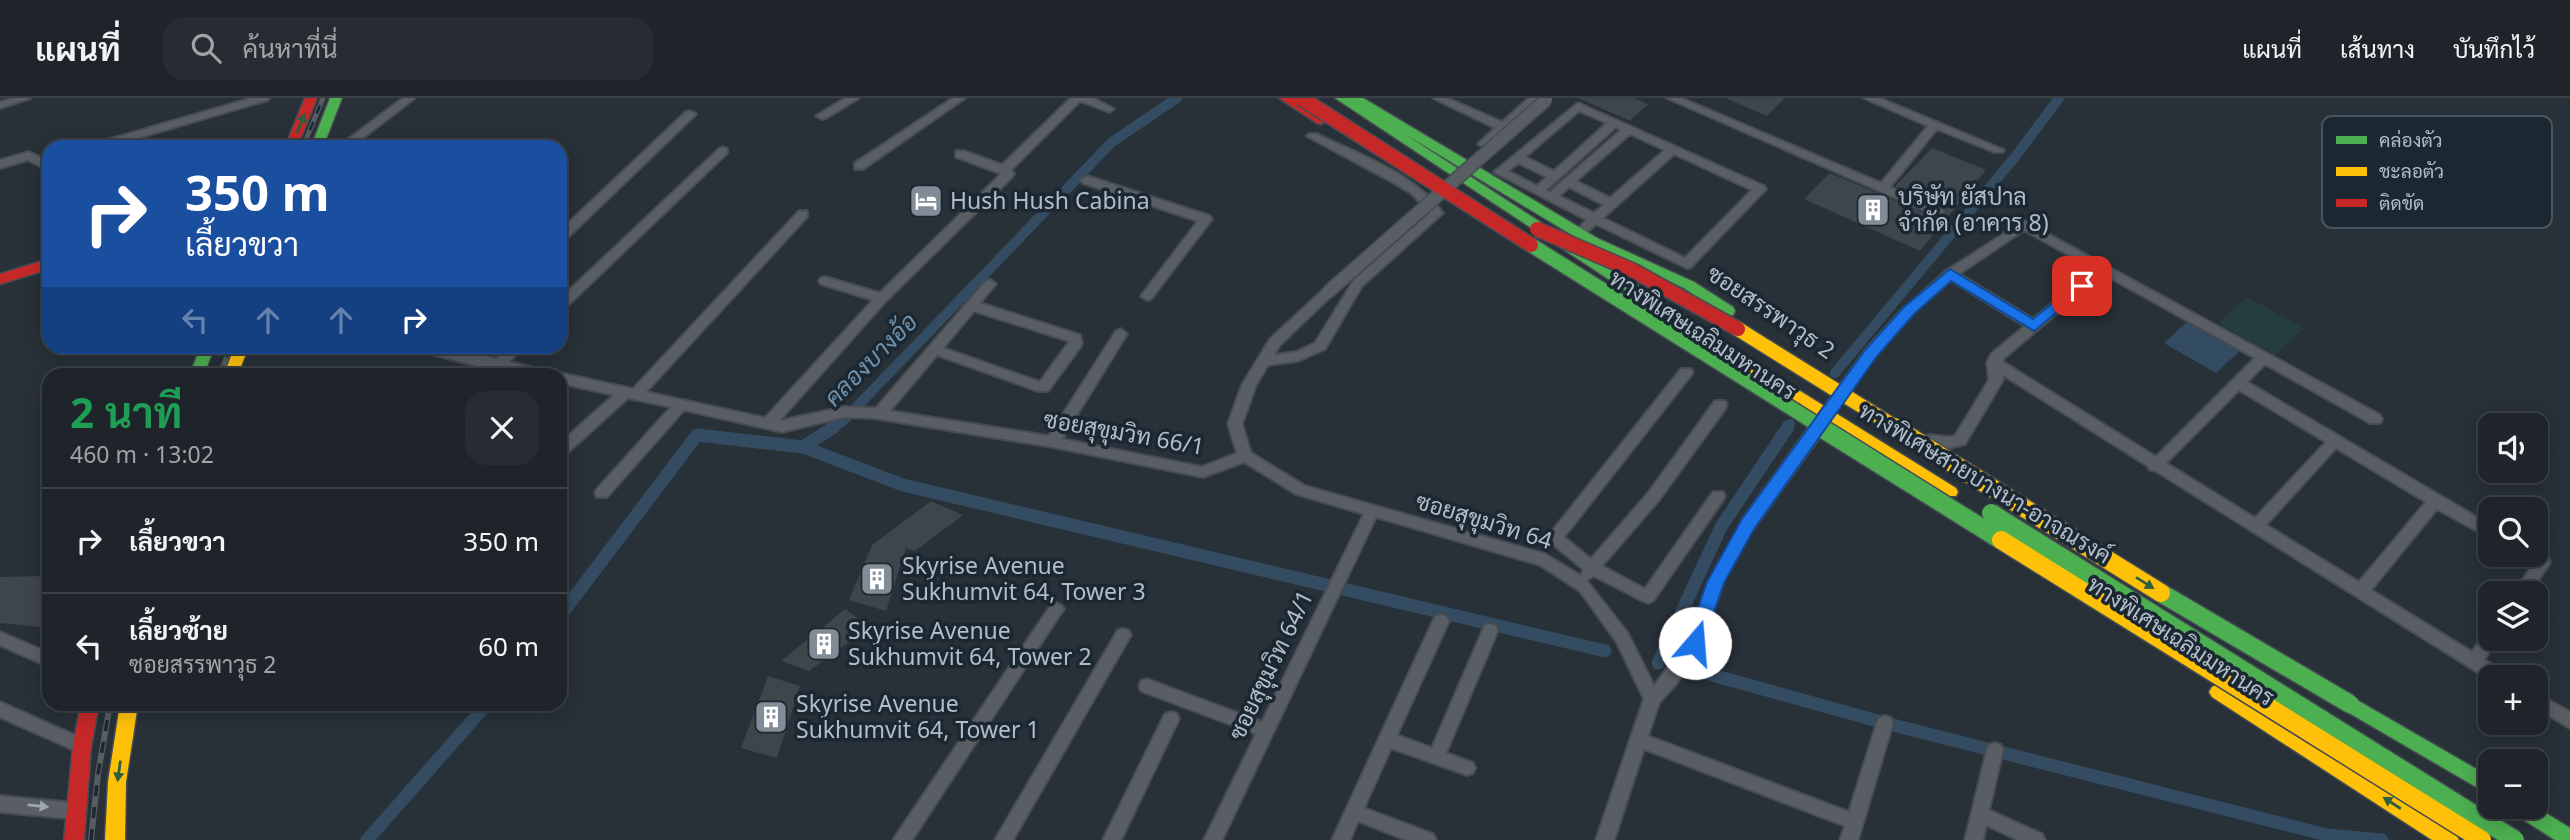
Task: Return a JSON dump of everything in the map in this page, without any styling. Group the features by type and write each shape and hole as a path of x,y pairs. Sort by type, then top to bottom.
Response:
{"main road":[{"path":"294,140 311,98"},
{"path":"320,140 336,98"},
{"name":"ทางพิเศษเฉลิมมหานคร","path":"1285,98 1689,352 2449,840"},
{"name":"ทางพิเศษสายบางนา-อาจณรงค์","path":"1301,98 1690,346 2482,840"},
{"name":"ทางพิเศษสายบางนา-อาจณรงค์","path":"1325,98 1537,229 1676,321 2256,676 2515,840"},
{"name":"ทางพิเศษเฉลิมมหานคร","path":"1340,98 1673,316 2500,840"},
{"name":"ซอยสรรพาวุธ 2","path":"1354,98 1579,233 1689,285 1840,385"},
{"path":"1537,229 1634,271 1710,311 2162,594 2478,780"},
{"path":"0,279 42,266"},
{"path":"74,840 82,746 89,711"},
{"path":"115,840 117,782 128,711"},
{"path":"2539,819 2570,839"}],"street":[{"path":"0,105 26,98"},
{"path":"118,140 264,98"},
{"path":"353,140 410,98"},
{"path":"822,116 854,98"},
{"path":"859,166 960,98"},
{"path":"1004,170 1075,100 1084,98 1109,109"},
{"path":"1437,98 1503,127"},
{"path":"1672,98 1939,213"},
{"path":"1869,98 1998,150"},
{"path":"1484,144 1543,99"},
{"name":"ซอยสุขุมวิท 66/1","path":"567,380 782,427 844,412 876,414 1054,442 1203,472 1245,456 1235,424 1249,385 1275,342 1543,99"},
{"path":"1578,106 1614,123 1629,129 1760,189 1687,264 1500,173 1578,106"},
{"path":"567,231 690,114"},
{"path":"1538,191 1614,123"},
{"path":"1883,188 1935,125"},
{"path":"1551,197 1629,129"},
{"path":"1264,361 1298,356 1320,346 1358,283 1437,213 1425,199 1391,176 1313,136"},
{"path":"1579,233 1673,149"},
{"path":"567,299 723,151"},
{"path":"768,424 881,298 1007,174 1004,170 960,154"},
{"path":"0,164 29,156 42,162"},
{"path":"1517,158 1555,176"},
{"path":"1087,180 1206,219 1147,296"},
{"path":"1568,182 1612,204"},
{"path":"567,445 630,394 803,214"},
{"path":"1605,840 1652,699 1671,678 1695,643 1716,582 1748,524 1871,352 1909,310 1950,274 2024,225 2375,419"},
{"path":"2103,268 1996,357 1994,363 2155,466 2479,665"},
{"path":"1950,274 2034,326"},
{"path":"825,281 881,298"},
{"path":"876,414 990,284"},
{"path":"933,349 1042,388 1076,343 1075,338 971,305"},
{"path":"1054,442 1121,334"},
{"path":"460,354 513,368"},
{"path":"498,365 509,354"},
{"path":"2155,466 2264,357"},
{"name":"ซอยสรรพาวุธ 2","path":"1840,385 1918,437 1949,443 1960,440 1996,380 1994,363"},
{"path":"1686,372 1555,538 1592,568 1648,597 1718,496"},
{"path":"2238,383 2478,525"},
{"path":"602,493 681,405"},
{"path":"1579,583 1654,496 1720,405"},
{"path":"2255,527 2335,441"},
{"name":"ซอยสุขุมวิท 64","path":"1245,456 1301,490 1545,560 1586,587 1622,637 1652,699"},
{"path":"2360,592 2435,501"},
{"name":"ซอยสุขุมวิท 64/1","path":"1213,840 1373,510"},
{"path":"902,840 1056,609"},
{"path":"1341,840 1441,621"},
{"path":"1436,757 1490,631"},
{"path":"1004,840 1123,635"},
{"path":"0,638 42,657"},
{"path":"2474,662 2481,651"},
{"path":"1147,686 1264,730"},
{"path":"2548,707 2570,721"},
{"path":"0,709 82,746"},
{"path":"1112,840 1171,719"},
{"path":"1849,840 1885,723"},
{"path":"1388,739 1466,768"},
{"path":"1640,740 1854,822"},
{"path":"1974,840 1995,750"},
{"path":"0,804 76,811"},
{"path":"1354,812 1427,840"},
{"path":"1980,814 2036,840"}],"green space":[{"path":"2247,297 2304,328 2275,355 2218,323"}],"water":[{"path":"2190,319 2242,349 2216,373 2164,343"}],"building":[{"path":"1578,98 1634,98 1648,104 1630,121"},
{"path":"1725,98 1785,98 1767,116"},
{"path":"1932,148 1986,170 1920,251 1804,199 1830,173 1938,219 1944,219 1944,208 1895,186"},
{"path":"931,501 963,515 915,551 906,548 886,611 849,600 872,545"},
{"path":"42,576 42,627 0,623 0,577"},
{"name":"Skyrise Avenue Sukhumvit 64, Tower 2","path":"845,609 870,627 809,671 781,661"},
{"name":"Skyrise Avenue Sukhumvit 64, Tower 1","path":"768,676 800,686 777,758 741,748"}],"waterway":[{"name":"คลองบางอ้อ","path":"832,428 843,421 1112,142 1177,98"},
{"path":"1835,373 2015,157 2059,98"},
{"path":"1787,428 1790,424"},
{"name":"คลองบางอ้อ","path":"803,447 834,427"},
{"path":"1658,663 1721,527 1788,427"},
{"name":"คลองบางอ้อ","path":"567,607 697,435 803,447"},
{"path":"803,447 903,485 1605,651"},
{"path":"1712,675 1885,723 2327,835 2382,840"},
{"name":"คลองบางอ้อ","path":"367,840 481,711"}],"railway":[{"path":"306,140 323,98"},
{"path":"222,368 228,354"},
{"path":"91,840 109,711"}],"traffic: fast":[{"path":"320,140 336,98"},
{"path":"1341,98 1728,351"},
{"path":"1354,98 1592,241 1689,285 1728,311"},
{"path":"1531,245 2001,540"},
{"path":"199,368 205,354"},
{"path":"1991,513 2515,840"},
{"path":"2161,593 2350,704"},
{"path":"2350,704 2478,780"},
{"path":"2539,819 2570,839"}],"traffic: slow":[{"path":"1738,329 2161,593"},
{"path":"1728,351 1950,492"},
{"path":"233,368 239,354"},
{"path":"2001,540 2482,840"},
{"path":"2218,692 2449,840"},
{"path":"115,840 117,782 128,711"}],"traffic: jam":[{"path":"294,140 311,98"},
{"path":"1285,98 1321,120"},
{"path":"1301,98 1531,245"},
{"path":"1537,229 1634,271 1738,329"},
{"path":"0,279 42,266"},
{"path":"74,840 82,746 89,711"}],"place":[{"name":"Hush Hush Cabina","path":"926,201"},
{"name":"บริษัท ยัสปาล จำกัด (อาคาร 8)","path":"1873,210"},
{"name":"Skyrise Avenue Sukhumvit 64, Tower 3","path":"877,579"},
{"name":"Skyrise Avenue Sukhumvit 64, Tower 2","path":"824,644"},
{"name":"Skyrise Avenue Sukhumvit 64, Tower 1","path":"771,717"}],"route":[{"path":"1695,643 1716,582 1748,524 1871,352 1909,310 1950,274 2034,326 2082,286"}]}
